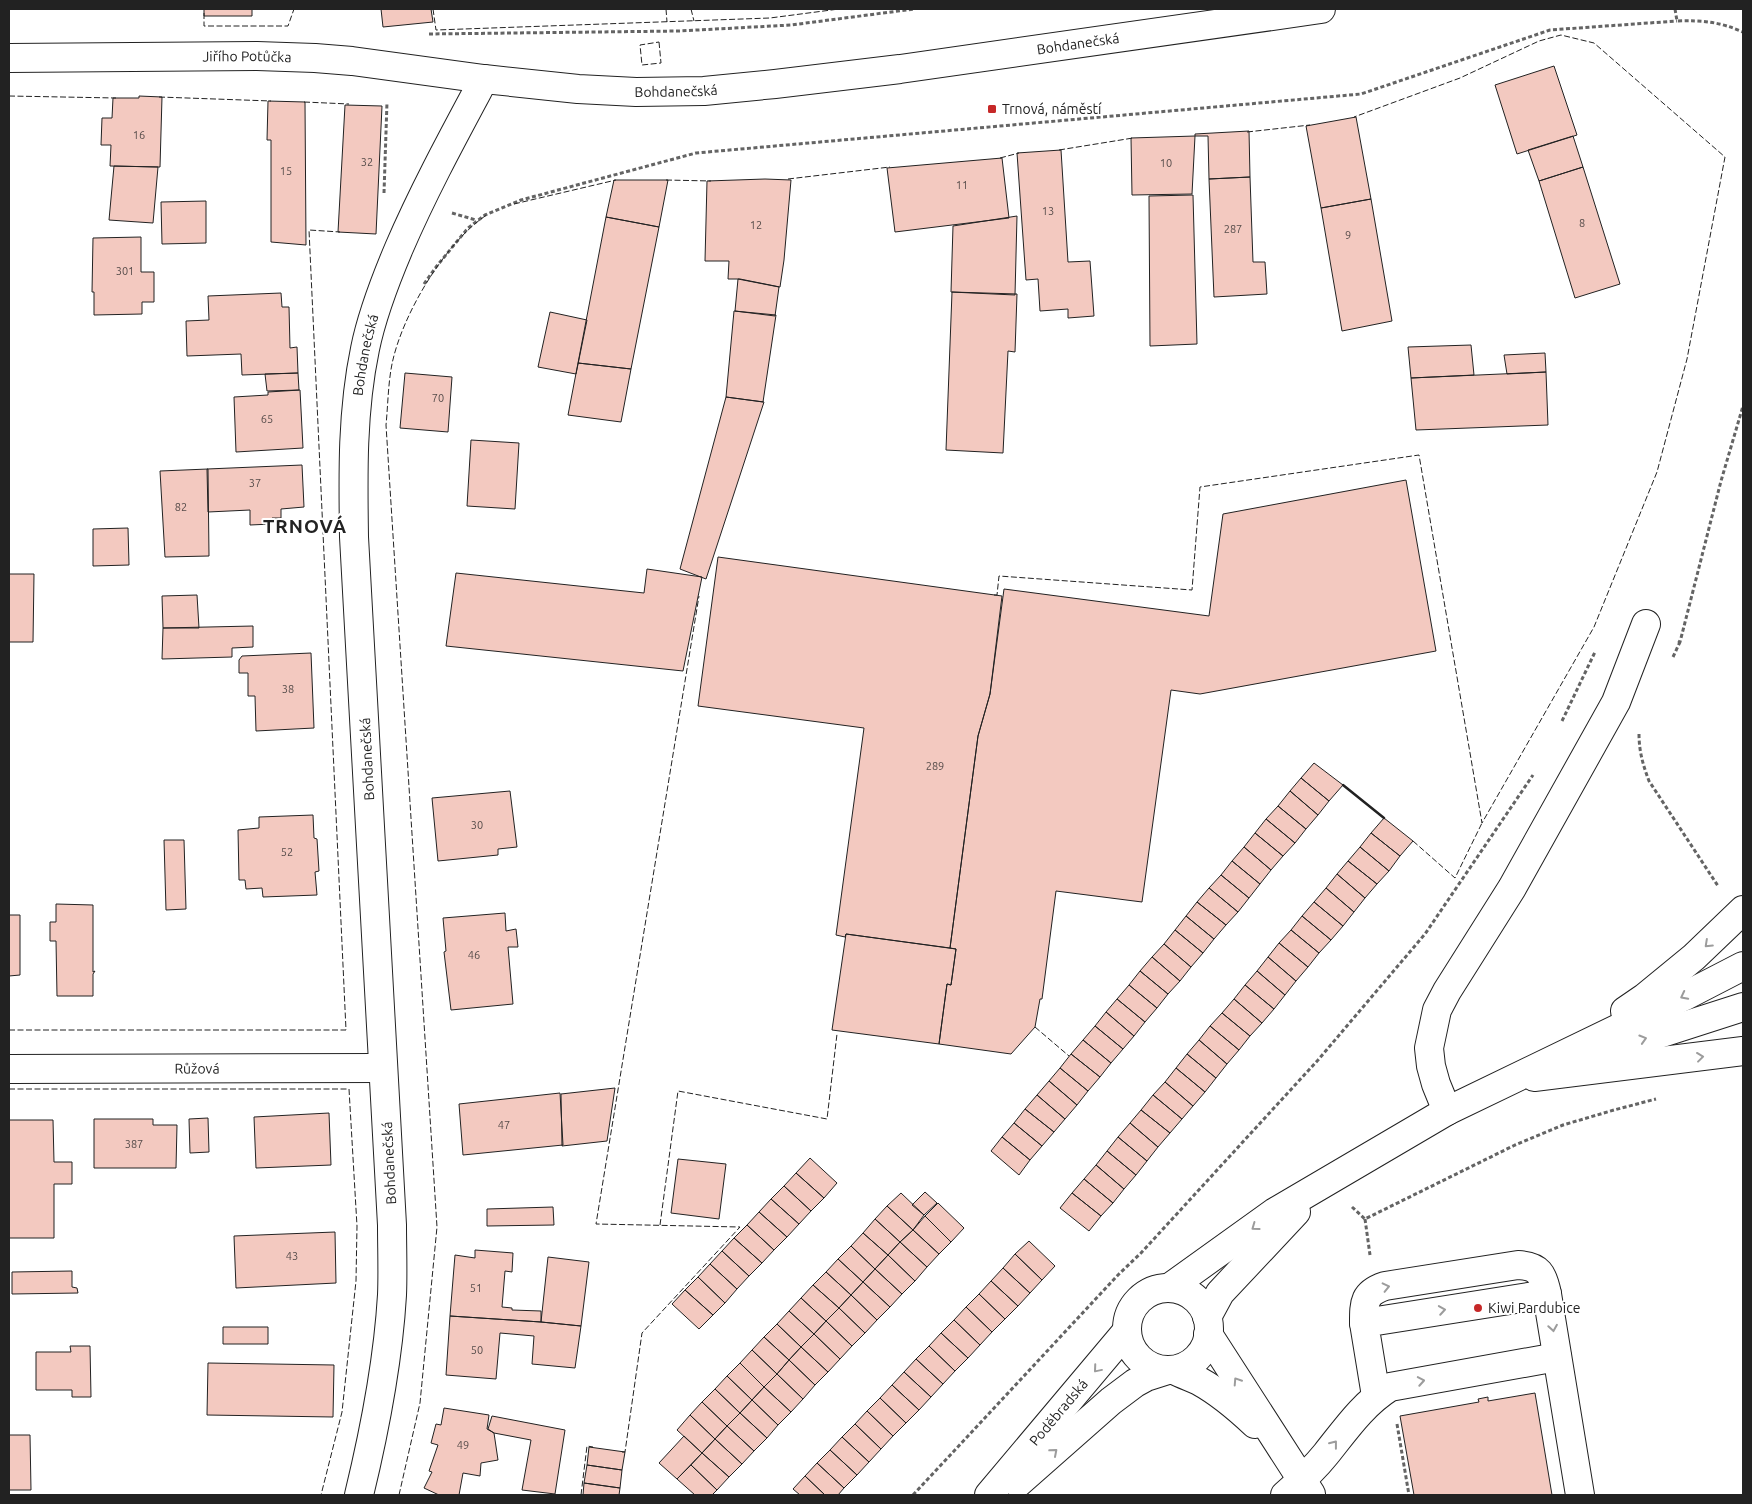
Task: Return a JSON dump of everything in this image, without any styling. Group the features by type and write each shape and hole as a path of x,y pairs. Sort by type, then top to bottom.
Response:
{"street":[{"name":"Bohdanečská","path":"359,1495 374,1430 386,1357 392,1293 392,1226 354,537 353,461 358,388 365,347 374,312 388,275 418,204 484,79 578,89 636,92 704,91 900,69 1321,9"},
{"name":"Jiřího Potůčka","path":"9,58 258,56 315,58 352,61 484,79"},
{"path":"1447,1111 1436,1084 1429,1048 1437,1010 1512,888 1616,702 1646,624"},
{"path":"1513,1080 1592,1034 1644,998 1694,957 1740,913"},
{"path":"1300,1490 1274,1443 1234,1405 1198,1381 1171,1370 1159,1369 1142,1361 1131,1346 1127,1331 1128,1319 1137,1302 1151,1292 1169,1288 1275,1212 1447,1111 1743,966"},
{"path":"1513,1080 1743,1007"},
{"path":"1513,1080 1743,1051"},
{"name":"Růžová","path":"9,1069 383,1068"},
{"path":"1171,1370 1192,1362 1198,1357 1203,1350 1208,1325 1220,1293 1280,1228 1326,1183"},
{"path":"1376,1396 1364,1323 1366,1298 1374,1290 1385,1286 1518,1265 1530,1265 1537,1269 1544,1280 1580,1495"},
{"path":"1169,1288 1185,1292 1199,1302 1208,1325 1300,1490"},
{"name":"Poděbradská","path":"989,1495 1127,1331"},
{"path":"1300,1490 1358,1413 1376,1396 1390,1387 1557,1357"},
{"name":"Poděbradská","path":"1004,1495 1129,1388 1146,1377 1171,1370"}],"path":[{"path":"424,34 679,31 791,25 914,9"},
{"path":"1675,9 1678,21"},
{"path":"420,291 458,239 468,228 485,215 530,198 696,153 1361,94 1550,30 1701,20 1724,24 1743,32"},
{"path":"384,194 387,100"},
{"path":"1672,660 1680,642 1721,481 1743,406"},
{"path":"1646,624 1680,642"},
{"path":"1560,727 1596,651"},
{"path":"1639,731 1639,747 1650,781 1740,913"},
{"path":"913,1495 1118,1275 1148,1246 1318,1060 1425,934 1536,769"},
{"path":"1326,1183 1365,1219 1523,1142 1580,1120 1665,1097"}],"building":[{"path":"204,9 252,9 252,16 204,16"},
{"path":"381,9 431,9 433,22 383,27"},
{"path":"1554,66 1577,135 1517,154 1495,85"},
{"path":"139,96 162,97 160,167 110,166 111,145 101,145 102,118 112,118 113,98 139,98"},
{"path":"268,101 305,102 306,245 271,242 271,140 267,140"},
{"path":"345,105 382,106 376,234 338,232"},
{"path":"1356,117 1371,199 1321,208 1306,126"},
{"path":"1249,131 1250,177 1209,179 1208,136 1195,136 1195,134"},
{"path":"1195,136 1192,194 1132,195 1131,138"},
{"path":"1573,136 1583,167 1539,181 1528,150"},
{"path":"1061,150 1068,262 1090,261 1094,316 1068,318 1068,309 1040,311 1038,279 1026,280 1017,153"},
{"path":"1002,158 1009,218 895,232 887,168"},
{"path":"114,166 158,167 153,223 109,220"},
{"path":"1583,167 1620,284 1575,298 1539,181"},
{"path":"1250,177 1253,262 1265,262 1267,294 1214,297 1209,179"},
{"path":"614,180 668,180 659,227 606,217"},
{"path":"791,180 780,287 740,279 728,279 729,261 705,261 707,181"},
{"path":"1193,195 1197,344 1150,346 1149,196"},
{"path":"1371,199 1392,321 1342,331 1321,208"},
{"path":"206,201 206,243 162,244 161,202"},
{"path":"1017,216 1015,295 951,292 953,226"},
{"path":"606,217 659,227 631,369 578,363"},
{"path":"141,237 141,272 154,272 154,302 142,302 142,314 94,315 94,292 92,292 93,238"},
{"path":"738,279 779,287 775,316 735,311"},
{"path":"952,292 1017,294 1015,352 1008,351 1003,453 946,450"},
{"path":"281,293 282,307 289,307 290,348 297,347 298,373 242,375 241,354 187,356 186,321 209,320 208,296"},
{"path":"734,311 776,315 763,402 726,397"},
{"path":"550,312 587,320 576,374 538,367"},
{"path":"1471,345 1474,375 1411,378 1408,347"},
{"path":"1545,353 1546,372 1507,374 1504,355"},
{"path":"578,363 631,369 621,422 568,415"},
{"path":"1546,372 1548,425 1416,430 1411,378"},
{"path":"298,373 299,390 267,391 265,374"},
{"path":"405,373 452,377 448,432 400,428"},
{"path":"300,390 303,448 236,452 234,397 268,395 268,392"},
{"path":"726,397 764,402 706,579 680,569"},
{"path":"471,440 519,443 515,509 467,506"},
{"path":"302,465 304,507 281,509 281,518 272,518 272,524 250,525 250,510 208,512 207,469"},
{"path":"208,469 209,556 165,557 160,471"},
{"path":"1406,480 1436,651 1200,694 1171,690 1142,902 1056,891 1042,999 1040,999 1035,1027 1011,1054 939,1044 947,984 951,985 956,949 950,948 978,736 990,694 1004,589 1209,616 1223,514"},
{"path":"128,528 129,565 93,566 93,529"},
{"path":"718,557 1002,596 990,694 978,736 950,948 846,934 845,937 836,935 864,728 698,706"},
{"path":"647,569 702,577 683,671 446,646 456,573 644,593"},
{"path":"9,574 34,574 33,642 9,642"},
{"path":"197,595 199,628 163,628 162,596"},
{"path":"253,626 253,647 232,648 232,657 162,659 163,628"},
{"path":"311,653 314,728 256,731 255,696 248,696 248,673 239,673 239,660 242,656"},
{"path":"1314,763 1343,785 1329,801 1301,778"},
{"path":"1301,778 1329,801 1318,815 1290,791"},
{"path":"510,791 517,847 498,849 498,855 438,861 432,798"},
{"path":"1290,791 1318,815 1306,829 1278,806"},
{"path":"1278,806 1306,829 1295,843 1266,819"},
{"path":"313,815 319,871 315,872 317,895 263,897 262,888 246,889 245,880 239,880 238,830 259,828 259,817"},
{"path":"1384,818 1413,841 1400,856 1371,833"},
{"path":"1266,819 1295,843 1283,856 1255,833"},
{"path":"1255,833 1283,856 1271,870 1244,847"},
{"path":"1371,833 1400,856 1389,871 1360,847"},
{"path":"164,840 184,840 186,909 166,910"},
{"path":"1244,847 1271,870 1260,884 1232,861"},
{"path":"1360,847 1389,871 1377,884 1348,861"},
{"path":"1232,861 1260,884 1249,898 1221,875"},
{"path":"1348,861 1377,884 1365,898 1337,874"},
{"path":"1337,874 1365,898 1354,912 1326,888"},
{"path":"1221,875 1249,898 1238,912 1209,888"},
{"path":"1209,888 1238,912 1226,925 1197,902"},
{"path":"1326,888 1354,912 1343,926 1314,902"},
{"path":"1197,902 1226,925 1214,939 1186,916"},
{"path":"1314,902 1343,926 1331,940 1302,916"},
{"path":"56,904 93,905 93,972 95,971 93,974 93,996 57,996 56,941 50,941 50,922 56,922"},
{"path":"505,913 506,931 516,929 518,947 508,947 513,1004 451,1010 444,952 446,951 443,918"},
{"path":"9,915 20,915 20,975 9,976"},
{"path":"1186,916 1214,939 1203,953 1175,930"},
{"path":"1302,916 1331,940 1319,953 1291,930"},
{"path":"1175,930 1203,953 1191,967 1164,944"},
{"path":"1291,930 1319,953 1308,967 1279,943"},
{"path":"846,934 956,949 951,985 947,984 939,1044 832,1030"},
{"path":"1279,943 1308,967 1296,981 1268,957"},
{"path":"1164,944 1191,967 1180,981 1152,957"},
{"path":"1152,957 1180,981 1168,994 1140,971"},
{"path":"1268,957 1296,981 1285,995 1257,971"},
{"path":"1140,971 1168,994 1157,1008 1129,985"},
{"path":"1257,971 1285,995 1274,1009 1245,985"},
{"path":"1129,985 1157,1008 1145,1022 1117,999"},
{"path":"1245,985 1274,1009 1262,1023 1234,999"},
{"path":"1117,999 1145,1022 1134,1036 1106,1012"},
{"path":"1234,999 1262,1023 1250,1036 1222,1013"},
{"path":"1106,1012 1134,1036 1123,1049 1095,1026"},
{"path":"1222,1013 1250,1036 1239,1050 1210,1026"},
{"path":"1095,1026 1123,1049 1111,1063 1083,1040"},
{"path":"1210,1026 1239,1050 1227,1064 1199,1040"},
{"path":"1083,1040 1111,1063 1100,1077 1071,1054"},
{"path":"1199,1040 1227,1064 1216,1078 1187,1054"},
{"path":"1071,1054 1100,1077 1088,1091 1060,1068"},
{"path":"1187,1054 1216,1078 1205,1092 1176,1068"},
{"path":"1060,1068 1088,1091 1077,1105 1049,1081"},
{"path":"1176,1068 1205,1092 1193,1106 1165,1082"},
{"path":"1049,1081 1077,1105 1065,1119 1037,1095"},
{"path":"1165,1082 1193,1106 1182,1119 1153,1095"},
{"path":"615,1088 607,1141 562,1146 561,1094"},
{"path":"560,1093 563,1145 463,1155 459,1104"},
{"path":"1037,1095 1065,1119 1054,1132 1025,1109"},
{"path":"1153,1095 1182,1119 1170,1133 1141,1110"},
{"path":"1025,1109 1054,1132 1042,1146 1014,1123"},
{"path":"1141,1110 1170,1133 1158,1147 1130,1123"},
{"path":"329,1113 331,1165 256,1168 254,1117"},
{"path":"208,1118 209,1152 190,1153 189,1119"},
{"path":"94,1119 153,1119 153,1125 177,1125 176,1168 94,1168"},
{"path":"9,1120 53,1120 54,1162 72,1162 72,1184 54,1184 54,1238 9,1238"},
{"path":"1014,1123 1042,1146 1030,1160 1002,1137"},
{"path":"1130,1123 1158,1147 1147,1161 1118,1137"},
{"path":"1002,1137 1030,1160 1019,1175 991,1151"},
{"path":"1118,1137 1147,1161 1136,1175 1107,1151"},
{"path":"1107,1151 1136,1175 1124,1189 1096,1165"},
{"path":"810,1158 837,1183 824,1198 796,1173"},
{"path":"678,1159 726,1164 719,1219 671,1213"},
{"path":"1096,1165 1124,1189 1113,1203 1084,1179"},
{"path":"796,1173 824,1198 811,1211 784,1186"},
{"path":"1084,1179 1113,1203 1101,1216 1072,1193"},
{"path":"784,1186 811,1211 799,1224 771,1199"},
{"path":"925,1192 937,1203 924,1215 912,1205"},
{"path":"901,1193 924,1215 913,1230 887,1206"},
{"path":"1072,1193 1101,1216 1089,1231 1060,1208"},
{"path":"771,1199 799,1224 787,1237 759,1212"},
{"path":"938,1203 964,1228 951,1242 925,1216"},
{"path":"887,1206 913,1230 900,1242 875,1219"},
{"path":"553,1207 554,1225 487,1226 487,1209"},
{"path":"759,1212 787,1237 774,1250 747,1225"},
{"path":"925,1216 951,1242 939,1254 913,1230"},
{"path":"875,1219 900,1242 888,1255 863,1233"},
{"path":"747,1225 774,1250 762,1263 734,1238"},
{"path":"913,1230 939,1254 927,1267 900,1242"},
{"path":"335,1232 336,1283 236,1288 234,1236"},
{"path":"863,1233 888,1255 875,1269 851,1246"},
{"path":"734,1238 762,1263 749,1276 722,1251"},
{"path":"1029,1241 1055,1266 1042,1280 1015,1254"},
{"path":"900,1242 927,1267 915,1281 888,1255"},
{"path":"851,1246 875,1269 863,1282 838,1259"},
{"path":"475,1250 513,1253 512,1272 505,1271 502,1307 512,1308 512,1310 541,1311 541,1322 450,1316 455,1255 475,1258"},
{"path":"722,1251 749,1276 737,1289 710,1264"},
{"path":"1015,1254 1042,1280 1030,1293 1003,1268"},
{"path":"888,1255 915,1281 902,1294 875,1269"},
{"path":"548,1257 589,1262 581,1326 541,1322"},
{"path":"838,1259 863,1282 851,1295 826,1272"},
{"path":"710,1264 737,1289 725,1303 698,1277"},
{"path":"1003,1268 1030,1293 1018,1306 991,1281"},
{"path":"875,1269 902,1294 890,1307 863,1282"},
{"path":"72,1271 72,1287 77,1288 78,1293 12,1294 12,1272"},
{"path":"826,1272 851,1295 839,1308 813,1285"},
{"path":"698,1277 725,1303 713,1315 685,1290"},
{"path":"991,1281 1018,1306 1005,1319 979,1294"},
{"path":"863,1282 890,1307 877,1320 851,1295"},
{"path":"813,1285 839,1308 826,1321 801,1298"},
{"path":"685,1290 713,1315 699,1329 672,1304"},
{"path":"979,1294 1005,1319 992,1332 966,1307"},
{"path":"851,1295 877,1320 865,1333 839,1308"},
{"path":"801,1298 826,1321 814,1334 789,1311"},
{"path":"966,1307 992,1332 980,1345 954,1320"},
{"path":"839,1308 865,1333 852,1346 826,1321"},
{"path":"789,1311 814,1334 801,1347 777,1324"},
{"path":"450,1316 581,1326 575,1368 532,1364 534,1336 500,1333 496,1379 446,1375"},
{"path":"954,1320 980,1345 968,1358 941,1333"},
{"path":"826,1321 852,1346 840,1359 814,1334"},
{"path":"777,1324 801,1347 789,1360 764,1337"},
{"path":"223,1327 268,1327 268,1344 223,1344"},
{"path":"941,1333 968,1358 955,1371 929,1346"},
{"path":"814,1334 840,1359 828,1372 801,1347"},
{"path":"764,1337 789,1360 777,1374 752,1350"},
{"path":"70,1346 90,1346 91,1397 72,1397 72,1390 36,1390 36,1352 71,1352"},
{"path":"929,1346 955,1371 943,1384 916,1359"},
{"path":"801,1347 828,1372 815,1385 789,1360"},
{"path":"752,1350 777,1374 764,1387 740,1363"},
{"path":"916,1359 943,1384 931,1397 904,1372"},
{"path":"789,1360 815,1385 803,1399 777,1374"},
{"path":"208,1363 334,1365 333,1417 207,1415"},
{"path":"740,1363 764,1387 752,1400 727,1376"},
{"path":"904,1372 931,1397 919,1410 892,1385"},
{"path":"777,1374 803,1399 791,1412 764,1387"},
{"path":"727,1376 752,1400 740,1413 715,1389"},
{"path":"892,1385 919,1410 906,1423 880,1398"},
{"path":"764,1387 791,1412 778,1425 752,1400"},
{"path":"715,1389 740,1413 727,1426 702,1402"},
{"path":"1535,1393 1552,1495 1414,1495 1400,1416 1479,1402 1478,1399 1488,1397 1488,1401"},
{"path":"880,1398 906,1423 893,1436 867,1411"},
{"path":"752,1400 778,1425 767,1438 740,1413"},
{"path":"702,1402 727,1426 715,1439 690,1415"},
{"path":"444,1408 489,1415 487,1429 494,1433 498,1460 481,1463 480,1476 463,1473 459,1495 439,1495 424,1488 432,1472 429,1471 438,1445 431,1443 436,1424 441,1425"},
{"path":"867,1411 893,1436 881,1449 855,1424"},
{"path":"740,1413 767,1438 754,1451 727,1426"},
{"path":"690,1415 715,1439 702,1453 677,1430"},
{"path":"492,1416 565,1430 555,1494 522,1490 531,1440 494,1433 488,1429"},
{"path":"855,1424 881,1449 869,1462 842,1437"},
{"path":"727,1426 754,1451 742,1464 715,1439"},
{"path":"9,1435 30,1435 31,1490 9,1490"},
{"path":"684,1436 702,1453 677,1479 659,1463"},
{"path":"842,1437 869,1462 857,1475 830,1450"},
{"path":"715,1439 742,1464 729,1477 702,1453"},
{"path":"589,1447 625,1452 622,1470 587,1465"},
{"path":"830,1450 857,1475 844,1488 817,1463"},
{"path":"702,1453 729,1477 717,1490 691,1465"},
{"path":"817,1463 844,1488 838,1495 825,1495 805,1476"},
{"path":"587,1465 622,1470 620,1488 584,1483"},
{"path":"691,1465 717,1490 712,1495 695,1495 677,1479"},
{"path":"805,1476 825,1495 800,1495 793,1489"},
{"path":"584,1483 620,1488 619,1495 583,1495"}],"fence":[{"path":"204,13 204,26 288,26 294,9"},
{"path":"433,9 436,30 770,18 839,9"},
{"path":"666,9 667,22"},
{"path":"691,9 694,21"},
{"path":"994,595 997,595 999,576 1192,590 1200,487 1419,455 1482,823 1594,627 1657,472 1687,359 1725,157 1594,43 1561,35 1539,41 1460,78 1354,117"},
{"path":"659,42 661,63 642,65 640,45 659,42"},
{"path":"9,96 116,98"},
{"path":"159,97 271,101"},
{"path":"304,102 349,104"},
{"path":"1247,132 1310,125"},
{"path":"1059,150 1133,138"},
{"path":"1000,158 1019,153"},
{"path":"788,179 890,167"},
{"path":"514,204 616,180"},
{"path":"666,180 711,181"},
{"path":"399,1495 420,1403 437,1227 386,425 392,364 397,345 415,302 441,261 456,242 472,226 488,214"},
{"path":"9,1030 346,1030 309,230 340,232"},
{"path":"622,1452 625,1452 642,1333 740,1227 596,1224 699,596"},
{"path":"1413,841 1455,878 1482,823"},
{"path":"1035,1027 1069,1056"},
{"path":"660,1225 678,1091 827,1119 837,1034"},
{"path":"9,1089 349,1089 357,1226 356,1281 342,1412 321,1495"},
{"path":"581,1495 587,1446 593,1447"}],"wall":[{"path":"1343,785 1384,818"}],"place":[{"name":"Trnová, náměstí","path":"992,109"},
{"name":"Kiwi Pardubice","path":"1478,1308"}],"district":[{"name":"TRNOVÁ","path":"305,526"}]}
